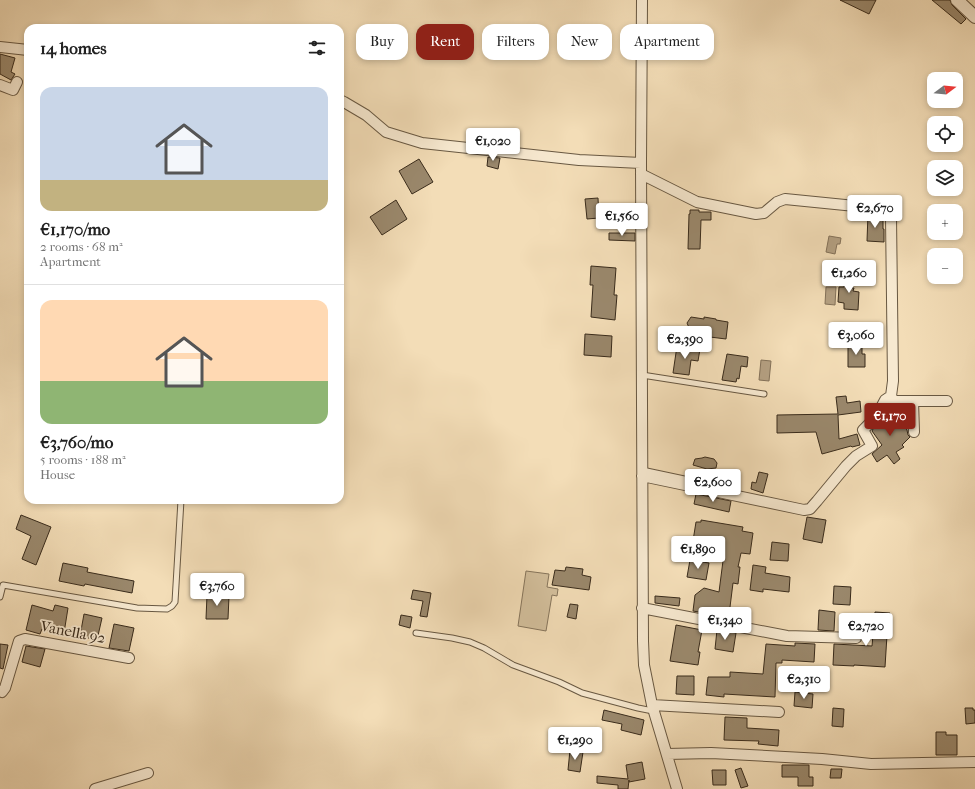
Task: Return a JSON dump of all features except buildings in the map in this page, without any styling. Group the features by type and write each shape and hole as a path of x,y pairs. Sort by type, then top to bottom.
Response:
{"street":[{"path":"642,0 642,608 644,666 654,708 677,789"},
{"path":"957,0 975,17"},
{"path":"0,47 24,50"},
{"path":"0,84 13,90 17,82"},
{"path":"344,102 366,115 386,132 422,143 579,160 641,163"},
{"path":"641,174 697,202 756,214 764,213 777,202 785,199 885,209 889,212 891,217 893,381 891,396 894,401 947,401"},
{"path":"642,473 804,510 810,509 846,466 856,456 872,446 863,430 876,417 885,400 891,396"},
{"path":"913,401 914,432"},
{"path":"642,608 787,636 856,638"},
{"name":"Vanella 92","path":"0,691 2,692 5,688 20,641 25,639 129,658"},
{"path":"654,708 779,712"},
{"path":"667,754 710,753 822,759 871,764 975,762"},
{"path":"96,789 148,773"}],"lane":[{"path":"642,375 764,394"},
{"path":"642,473 722,487"},
{"path":"0,597 4,585 137,608 167,609 175,602 181,504"},
{"path":"416,633 470,642 484,648 513,665 559,682 582,693 638,708 654,708"}],"shaded area":[{"path":"829,236 841,238 840,244 837,244 835,254 826,252"},
{"path":"826,287 836,287 835,305 825,304"},
{"path":"761,360 771,361 769,381 759,380"},
{"path":"526,571 549,574 547,587 558,589 557,596 552,595 546,631 518,626"}]}
